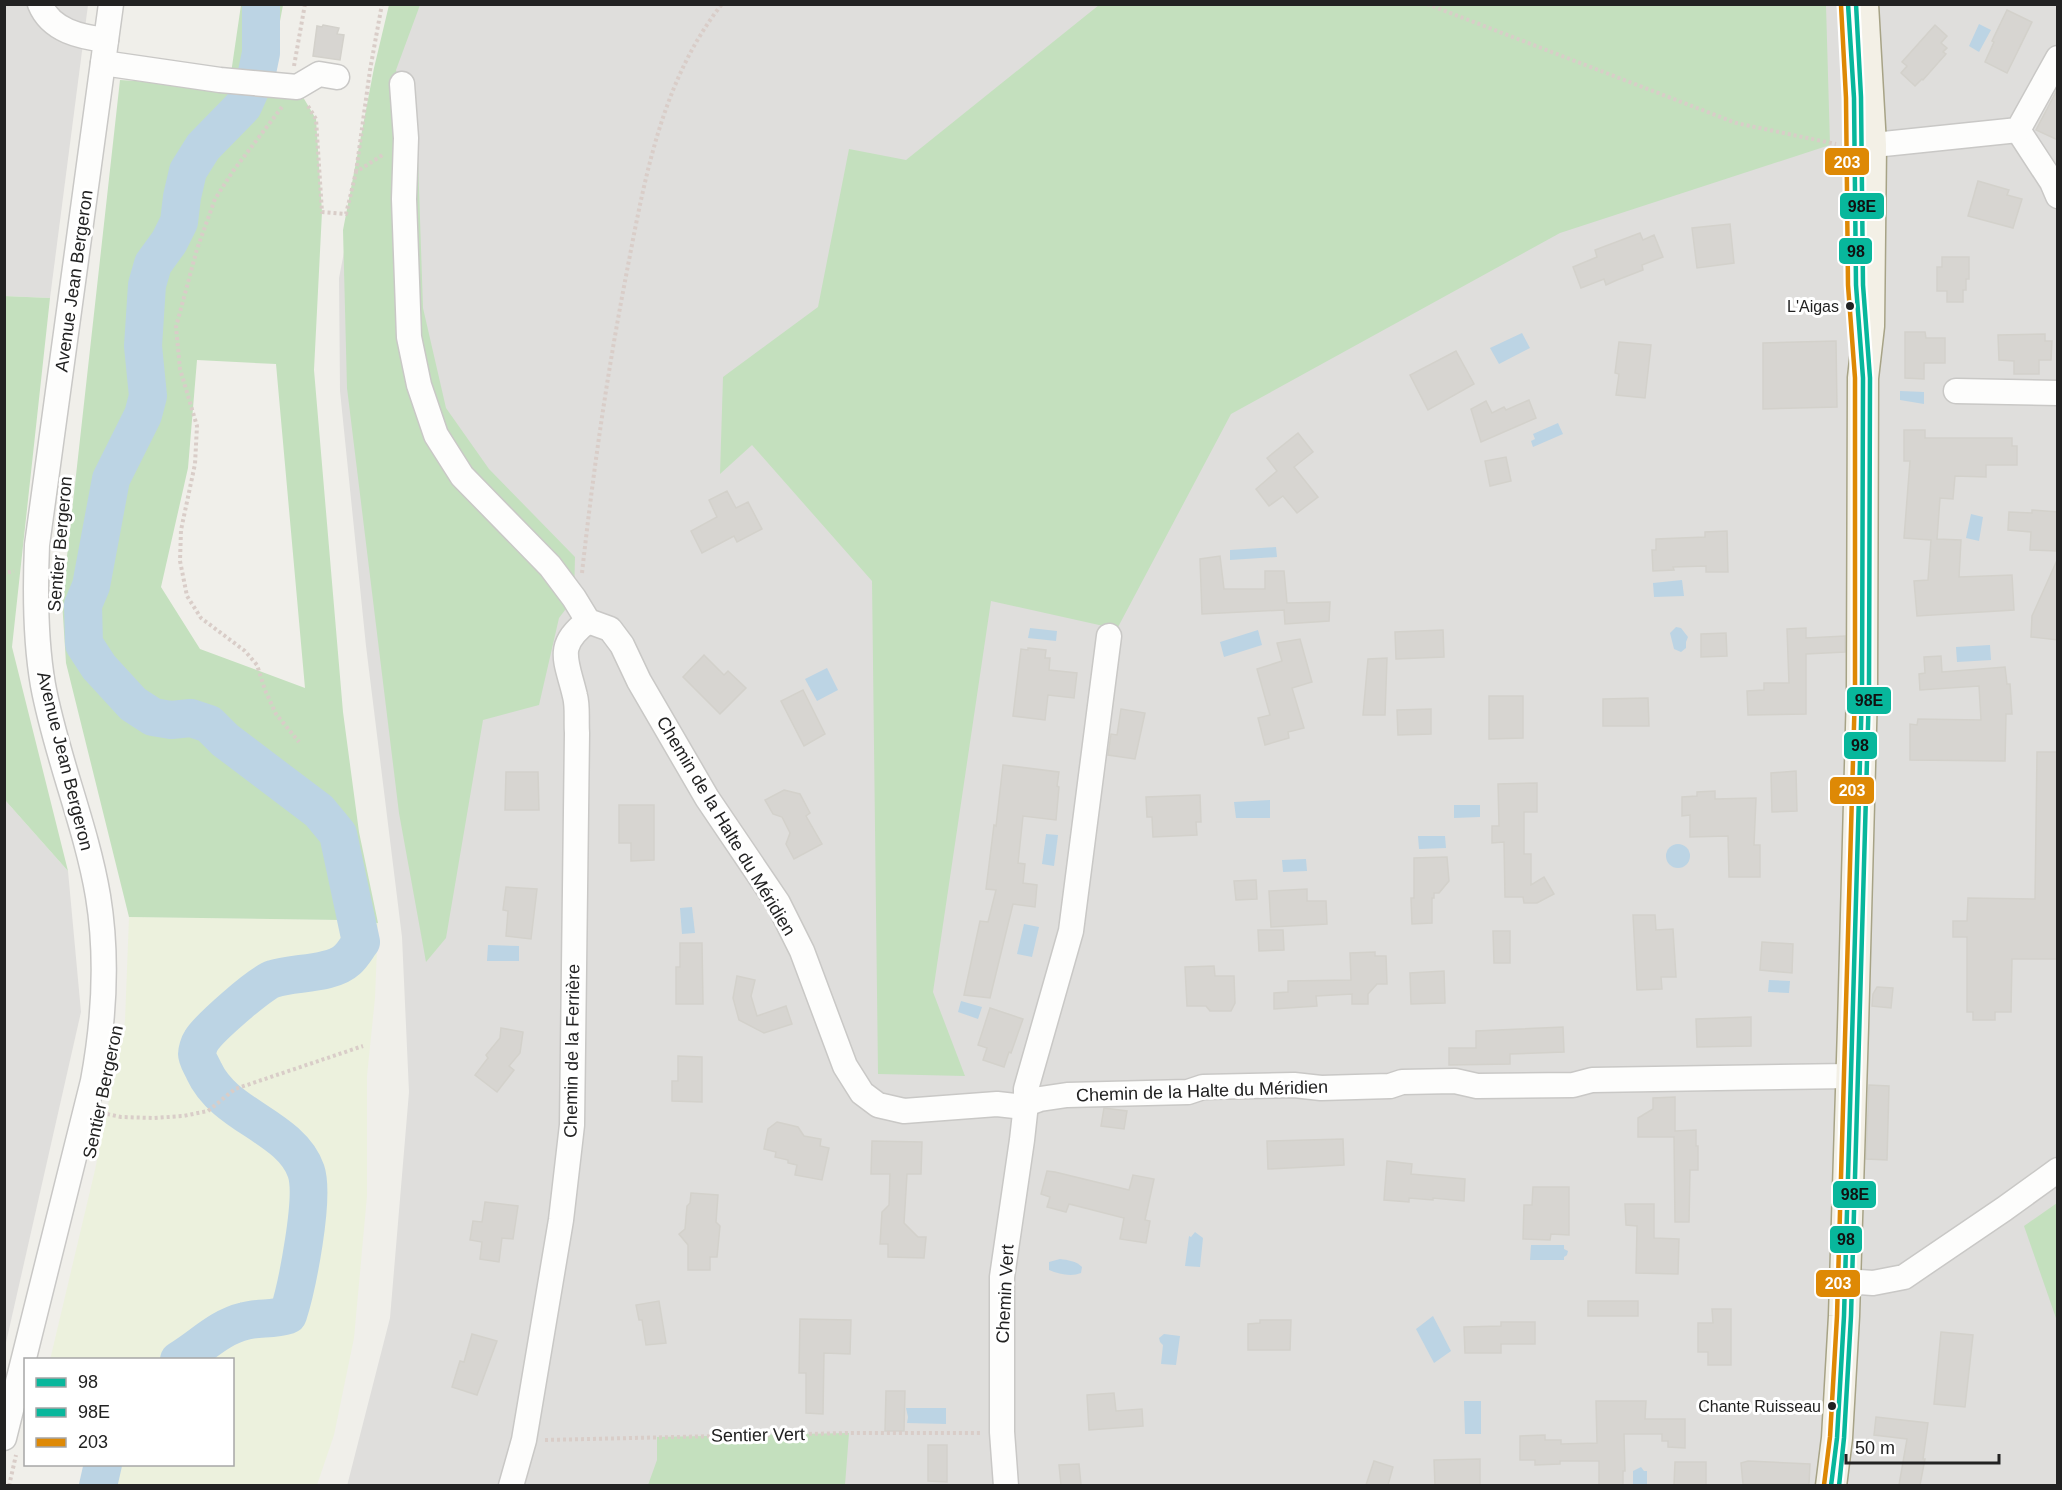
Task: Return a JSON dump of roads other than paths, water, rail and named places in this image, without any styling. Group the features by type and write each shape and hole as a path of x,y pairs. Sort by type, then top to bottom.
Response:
{"main road":[{"path":"1848,4 1863,146"},
{"path":"1831,1485 1837,1438 1845,1281 1862,691 1863,378 1869,326 1863,146 1863,4"}],"street":[{"path":"40,4 60,28 79,36 105,52 220,80 297,87 319,74 337,76"},
{"name":"Avenue Jean Bergeron","path":"4,1438 86,1108 100,1038 103,972 98,896 43,685 35,605 37,545 111,4"},
{"path":"2018,130 2058,58"},
{"path":"402,84 406,138 404,199 409,337 419,385 436,435 462,476 550,566 588,621"},
{"path":"1863,146 2018,130"},
{"path":"2018,130 2052,182 2058,196"},
{"path":"1956,390 2058,393"},
{"name":"Chemin de la Halte du Méridien","path":"588,621 610,629 622,645 639,681 707,798 777,903 802,951 845,1066 862,1093 878,1105 904,1111 1026,1104 1040,1099 1067,1095 1188,1092 1203,1088 1294,1085 1321,1088 1455,1081 1477,1086 1573,1085 1592,1080 1850,1076"},
{"name":"Chemin de la Ferrière","path":"511,1485 524,1440 561,1220 572,1125 577,733 576,698 567,670 566,649 569,637 588,621"},
{"name":"Chemin Vert","path":"1006,1485 1002,1432 1002,1277 1026,1104 1026,1089 1071,931 1109,636"},
{"path":"1845,1281 1873,1282 1904,1277 2058,1170"}],"water":[{"path":"1979,24 1991,30 1979,52 1969,46"},
{"path":"1522,333 1530,348 1499,364 1490,348"},
{"path":"1900,391 1924,392 1924,404 1900,400"},
{"path":"1558,423 1563,434 1533,447 1531,441 1535,439 1533,434"},
{"path":"1971,514 1983,517 1979,541 1966,538"},
{"path":"1276,547 1277,557 1230,560 1230,550"},
{"path":"1682,580 1684,596 1654,597 1653,583"},
{"path":"1676,627 1681,628 1688,637 1686,648 1681,652 1674,649 1670,633"},
{"path":"1030,628 1057,631 1056,641 1028,638"},
{"path":"1258,630 1262,645 1224,657 1220,642"},
{"path":"1990,645 1991,660 1957,662 1956,647"},
{"path":"827,668 838,690 817,701 805,679"},
{"path":"1270,800 1270,818 1236,818 1234,802"},
{"path":"1454,805 1480,805 1480,817 1454,818"},
{"path":"1046,834 1058,835 1054,866 1042,864"},
{"path":"1418,836 1445,836 1446,848 1419,849"},
{"path":"1673,844 1683,844 1690,851 1690,861 1683,868 1673,868 1666,861 1666,851"},
{"path":"1306,859 1307,871 1283,872 1282,860"},
{"path":"692,907 695,933 682,934 680,908"},
{"path":"1024,924 1039,927 1032,957 1017,954"},
{"path":"488,945 519,946 519,961 487,961"},
{"path":"1769,980 1790,981 1789,993 1768,992"},
{"path":"961,1001 982,1007 978,1019 958,1012"},
{"path":"1195,1232 1203,1238 1200,1267 1185,1266 1189,1236 1191,1237"},
{"path":"1531,1245 1564,1245 1564,1249 1568,1251 1564,1260 1530,1260"},
{"path":"1060,1259 1080,1265 1081,1273 1073,1275 1049,1270 1049,1262"},
{"path":"1433,1316 1451,1351 1434,1363 1416,1329"},
{"path":"1164,1334 1180,1336 1176,1365 1161,1364 1163,1345 1159,1338"},
{"path":"1464,1401 1481,1401 1481,1434 1465,1434"},
{"path":"906,1408 946,1408 946,1424 907,1423"},
{"path":"1641,1467 1647,1471 1647,1485 1633,1485 1633,1471"}],"waterway":[{"path":"182,1358 218,1333 236,1324 288,1315 307,1221 308,1184 306,1171 298,1156 286,1143 241,1111 214,1087 198,1058 200,1044 223,1017 266,982 281,977 322,971 340,965 349,958 361,942 338,834 319,811 225,740 209,724 191,718 171,720 153,717 133,704 99,667 84,644 83,605 91,586 111,479 143,415 148,396 143,346 147,285 153,264 169,242 179,222 188,171 203,147 243,106 256,77 261,53 261,4"},
{"path":"98,1486 103,1466"}],"place":[{"name":"L'Aigas","path":"1850,306"},
{"name":"Chante Ruisseau","path":"1832,1406"}]}
